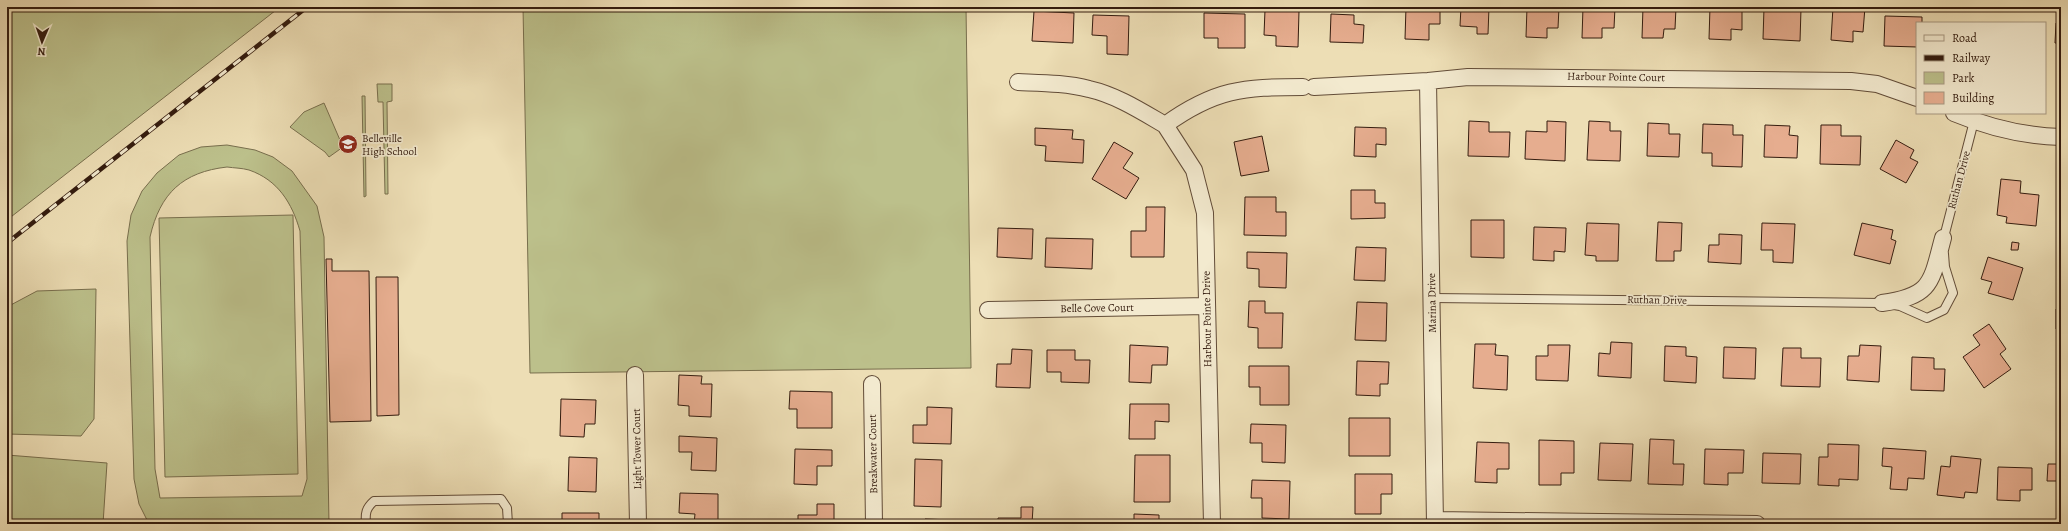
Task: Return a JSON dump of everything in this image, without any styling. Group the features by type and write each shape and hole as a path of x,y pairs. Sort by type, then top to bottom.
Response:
{"street":[{"name":"Harbour Pointe Court","path":"1165,125 1184,111 1216,96 1258,87 1308,87 1428,81 1468,77 1519,76 1851,81 1877,84 1916,98"},
{"name":"Marina Drive","path":"1428,81 1435,522"},
{"path":"1018,82 1062,84 1090,89 1127,103 1165,125"},
{"path":"1956,114 1974,122 2022,135 2061,137"},
{"name":"Harbour Pointe Drive","path":"1165,125 1194,170 1200,187 1205,213 1212,524"},
{"name":"Ruthan Drive","path":"1882,303 1905,300 1918,294 1928,286 1943,238"},
{"name":"Belle Cove Court","path":"988,310 1207,306"},
{"name":"Light Tower Court","path":"635,374 638,524"},
{"name":"Breakwater Court","path":"872,384 874,524"},
{"path":"1435,522 1757,524"}],"lane":[{"name":"Ruthan Drive","path":"1432,298 1882,303 1900,306 1927,318 1944,310 1953,293 1945,267 1943,238 1974,122"},
{"path":"366,524 365,512 374,501 501,499 508,508 508,524"}],"green space":[{"path":"7,7 280,7 7,220"},
{"path":"523,7 966,7 971,368 530,373"},
{"path":"377,84 392,84 392,101 387,102 388,194 385,194 383,102 378,102"},
{"path":"362,96 365,96 366,196 364,197"},
{"path":"324,103 343,147 329,157 325,152 290,127 304,112"},
{"path":"227,145 255,150 273,157 292,171 317,206 324,237 329,524 149,524 139,504 134,479 127,241 131,215 142,191 157,173 179,155 201,147","holes":["227,167 249,170 259,174 276,186 293,211 300,231 307,479 302,496 160,498 155,469 150,237 160,208 176,187 198,174"]},
{"path":"293,215 298,474 165,477 159,218"},
{"path":"96,289 94,419 81,436 7,434 7,307 37,291"},
{"path":"7,455 107,463 103,524 7,524"}],"building":[{"path":"1406,7 1440,7 1440,24 1429,24 1429,40 1405,39"},
{"path":"1461,7 1489,7 1488,34 1477,34 1477,27 1460,26"},
{"path":"1527,7 1559,7 1558,28 1547,28 1547,38 1526,37"},
{"path":"1583,7 1615,7 1614,28 1602,28 1602,38 1582,38"},
{"path":"1643,7 1676,7 1675,29 1664,29 1663,38 1642,38"},
{"path":"1710,7 1742,7 1742,30 1731,29 1731,40 1709,39"},
{"path":"1833,7 1865,7 1863,32 1853,31 1853,42 1831,40"},
{"path":"1764,8 1801,9 1800,41 1763,39"},
{"path":"1265,10 1299,11 1298,47 1276,46 1276,36 1264,35"},
{"path":"1034,11 1074,13 1073,43 1032,41"},
{"path":"1204,13 1245,14 1245,48 1218,48 1218,38 1204,38"},
{"path":"1331,14 1354,15 1354,24 1364,25 1363,43 1330,42"},
{"path":"1093,15 1129,16 1128,55 1107,54 1107,36 1092,35"},
{"path":"1885,16 1922,17 1922,22 1916,22 1916,47 1884,46"},
{"path":"2056,23 2061,23 2061,43 2055,43"},
{"path":"1469,121 1489,122 1489,132 1510,132 1509,157 1468,156"},
{"path":"1547,121 1566,122 1565,161 1525,159 1526,131 1547,132"},
{"path":"1589,121 1610,122 1610,131 1621,131 1620,161 1587,160"},
{"path":"1648,123 1669,124 1669,134 1680,134 1679,157 1647,156"},
{"path":"1703,124 1733,125 1733,135 1743,135 1742,167 1712,166 1712,153 1702,153"},
{"path":"1765,125 1790,126 1789,135 1798,136 1797,158 1764,157"},
{"path":"1821,125 1841,125 1841,136 1861,136 1860,165 1820,164"},
{"path":"1355,127 1386,128 1386,145 1376,144 1376,157 1354,156"},
{"path":"1035,128 1073,130 1072,139 1084,140 1083,163 1045,161 1046,146 1035,145"},
{"path":"1262,136 1269,171 1241,176 1234,142"},
{"path":"1896,140 1914,150 1910,158 1918,162 1906,183 1880,169"},
{"path":"1114,142 1133,153 1123,168 1139,178 1126,199 1092,179"},
{"path":"2001,179 2021,181 2020,193 2039,195 2036,226 2006,223 2007,217 1997,215"},
{"path":"1351,190 1375,190 1375,203 1385,203 1385,218 1351,219"},
{"path":"1245,197 1276,197 1276,212 1286,212 1286,236 1244,235"},
{"path":"1146,207 1165,207 1164,257 1131,257 1131,231 1146,231"},
{"path":"1471,220 1504,220 1504,258 1471,257"},
{"path":"1658,222 1682,223 1681,251 1674,251 1674,261 1656,261"},
{"path":"1587,223 1619,224 1618,261 1596,261 1596,256 1585,255"},
{"path":"1762,223 1795,224 1793,263 1773,262 1773,250 1761,250"},
{"path":"1862,223 1893,230 1891,239 1896,241 1890,264 1854,255"},
{"path":"1534,227 1566,228 1565,252 1554,251 1554,261 1533,260"},
{"path":"998,228 1033,229 1032,259 997,257"},
{"path":"1719,234 1742,235 1741,264 1708,262 1709,245 1719,245"},
{"path":"1046,238 1093,239 1092,269 1045,267"},
{"path":"2012,242 2019,243 2018,250 2011,250"},
{"path":"1356,247 1386,248 1385,281 1354,280"},
{"path":"1247,252 1287,253 1286,288 1259,287 1259,269 1247,268"},
{"path":"1988,257 2023,268 2013,300 1988,293 1992,282 1981,279"},
{"path":"326,259 332,259 332,271 369,271 371,421 330,422"},
{"path":"376,277 398,277 399,415 377,416"},
{"path":"1249,301 1265,301 1265,313 1283,313 1282,348 1258,348 1258,328 1248,327"},
{"path":"1357,302 1387,303 1386,341 1355,340"},
{"path":"2056,309 2061,309 2061,329 2056,329"},
{"path":"1989,324 2006,349 2000,354 2011,369 1984,388 1963,357 1980,345 1973,335"},
{"path":"1611,342 1632,343 1631,378 1598,376 1599,353 1610,354"},
{"path":"1475,344 1496,344 1495,355 1508,356 1507,390 1473,388"},
{"path":"1130,345 1168,347 1167,365 1152,365 1151,383 1129,382"},
{"path":"1548,345 1570,345 1568,381 1536,380 1536,356 1548,356"},
{"path":"1860,345 1881,346 1879,382 1847,380 1848,356 1859,356"},
{"path":"1665,346 1686,347 1686,356 1697,357 1696,383 1664,381"},
{"path":"1724,347 1756,348 1755,379 1723,378"},
{"path":"1783,348 1801,348 1801,358 1821,358 1820,387 1781,386"},
{"path":"1012,349 1032,350 1030,388 996,387 997,364 1011,364"},
{"path":"1047,350 1075,350 1075,360 1090,360 1089,383 1061,382 1061,372 1047,372"},
{"path":"1912,357 1934,358 1934,369 1945,369 1944,391 1911,390"},
{"path":"1357,361 1389,362 1388,384 1380,384 1380,396 1356,395"},
{"path":"1249,366 1289,366 1289,405 1260,405 1260,387 1249,387"},
{"path":"679,375 702,376 701,384 712,384 711,417 689,416 689,406 678,405"},
{"path":"790,391 832,392 832,428 797,428 797,409 789,409"},
{"path":"561,399 596,400 595,424 585,424 584,437 560,436"},
{"path":"1130,404 1169,404 1169,422 1155,421 1155,439 1129,439"},
{"path":"927,407 952,408 951,444 913,443 913,425 927,425"},
{"path":"1349,418 1390,418 1390,456 1349,456"},
{"path":"1251,424 1286,425 1285,463 1262,462 1262,443 1250,443"},
{"path":"679,436 717,438 716,471 691,470 692,452 679,452"},
{"path":"1650,439 1674,440 1673,464 1684,464 1683,485 1648,484"},
{"path":"1539,440 1574,441 1574,473 1561,473 1561,485 1539,485"},
{"path":"1477,442 1509,443 1509,469 1497,469 1497,483 1475,482"},
{"path":"1600,443 1633,444 1631,481 1598,480"},
{"path":"1828,444 1859,445 1858,480 1839,479 1839,486 1818,485 1819,457 1828,457"},
{"path":"1883,448 1926,451 1924,479 1908,478 1907,490 1890,489 1892,467 1882,466"},
{"path":"795,449 832,450 832,466 817,466 817,485 794,484"},
{"path":"1705,449 1744,450 1743,473 1728,473 1728,485 1704,484"},
{"path":"1763,453 1801,454 1800,484 1762,483"},
{"path":"1135,455 1170,455 1170,502 1134,502"},
{"path":"1951,456 1981,459 1977,493 1965,492 1964,498 1937,495 1941,466 1950,467"},
{"path":"569,457 597,458 596,492 568,491"},
{"path":"915,459 942,460 941,507 914,506"},
{"path":"2048,464 2061,464 2061,481 2047,481"},
{"path":"1998,467 2032,468 2032,490 2020,490 2020,501 1997,500"},
{"path":"1355,474 1392,474 1392,494 1381,494 1381,514 1355,514"},
{"path":"1252,480 1290,481 1289,519 1262,518 1262,498 1251,498"},
{"path":"680,493 718,494 718,524 694,524 695,514 679,513"},
{"path":"817,504 834,504 834,522 821,522 821,524 798,524 798,515 817,515"},
{"path":"1021,507 1033,507 1032,524 998,524 998,518 1021,518"},
{"path":"562,513 599,513 599,524 562,524"},
{"path":"1134,514 1159,515 1159,524 1134,524"},
{"path":"925,519 953,520 953,524 925,524"}],"railway":[{"path":"7,243 307,7"}],"place":[{"name":"Belleville High School","path":"348,144"}]}
